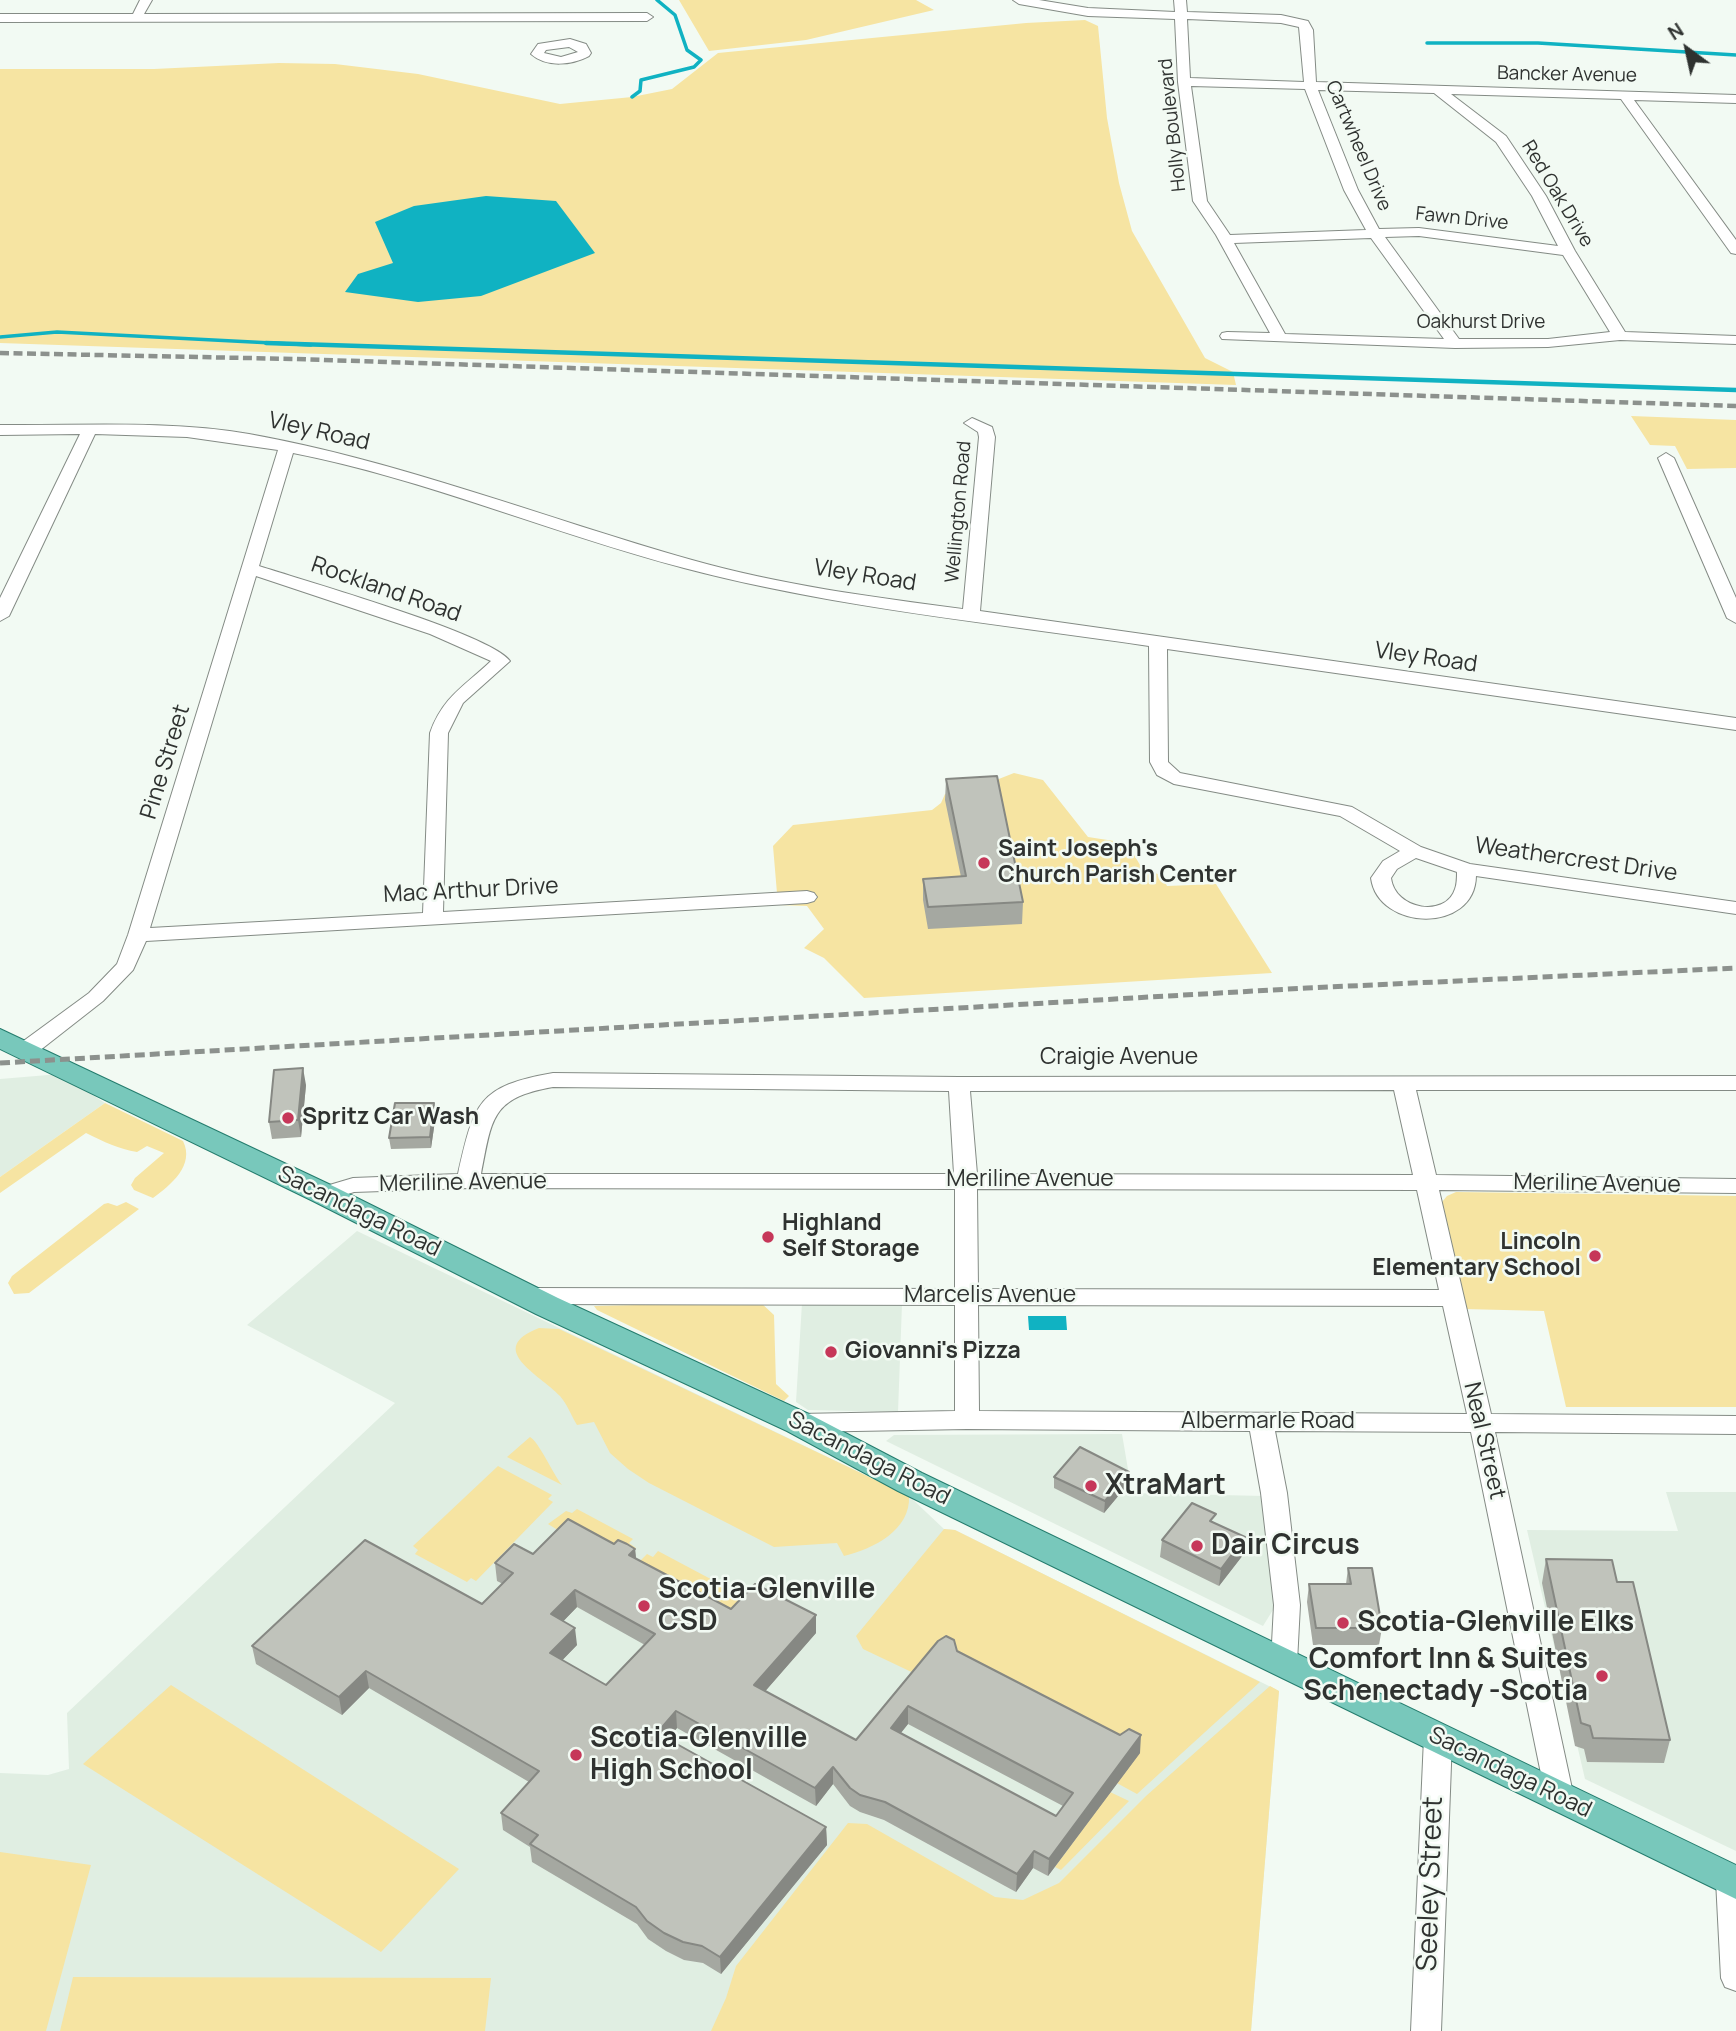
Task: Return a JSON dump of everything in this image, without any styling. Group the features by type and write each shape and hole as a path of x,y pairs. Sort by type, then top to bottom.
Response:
{"main road":[{"name":"Sacandaga Road","path":"13,1044 528,1296 799,1423 919,1486 1733,1882"}],"street":[{"path":"136,19 146,0"},
{"path":"1019,0 1088,12 1179,16"},
{"name":"Holly Boulevard","path":"1180,0 1184,82 1200,201 1225,239 1281,339"},
{"name":"Cartwheel Drive","path":"1179,16 1302,22 1307,30 1310,86 1351,190 1374,232 1455,344"},
{"path":"0,18 647,17"},
{"path":"570,43 576,36 579,18"},
{"name":"Bancker Avenue","path":"1184,82 1736,99"},
{"name":"Red Oak Drive","path":"1439,91 1502,139 1539,196 1568,251 1620,336"},
{"path":"1625,96 1736,250"},
{"name":"Fawn Drive","path":"1225,239 1374,232 1444,234 1568,251"},
{"name":"Oakhurst Drive","path":"1227,337 1455,344 1548,343 1620,336 1736,340"},
{"name":"Wellington Road","path":"971,614 987,437 986,430 972,422"},
{"name":"Vley Road","path":"0,430 195,433 287,446 392,473 753,580 1158,643 1736,724"},
{"path":"0,616 89,431"},
{"name":"Pine Street","path":"13,1044 96,997 126,966 252,569 287,446"},
{"path":"1666,458 1736,618"},
{"name":"Rockland Road","path":"252,569 436,630 496,655 501,662 453,701 441,724 433,918"},
{"name":"Weathercrest Drive","path":"1158,643 1158,762 1164,771 1174,778 1345,811 1414,851 1467,869 1736,908"},
{"path":"1414,851 1389,866 1382,878 1383,891 1394,904 1407,910 1439,911 1454,906 1465,891 1467,869"},
{"name":"Mac Arthur Drive","path":"138,935 807,897"},
{"name":"Craigie Avenue","path":"468,1181 482,1116 489,1104 503,1093 520,1086 553,1080 959,1084 1736,1083"},
{"path":"959,1084 966,1180 967,1420"},
{"name":"Neal Street","path":"1404,1085 1511,1555 1560,1798"},
{"name":"Meriline Avenue","path":"324,1194 353,1185 468,1181 966,1180 1736,1186"},
{"name":"Marcelis Avenue","path":"528,1296 1452,1298"},
{"name":"Albermarle Road","path":"799,1423 967,1420 1736,1425"},
{"path":"1261,1423 1274,1493 1286,1595 1284,1662"},
{"name":"Seeley Street","path":"1426,2031 1438,1738"},
{"path":"1733,1882 1736,1978"}],"shaded area":[{"path":"679,0 916,0 934,10 806,40 709,51"},
{"path":"1085,20 1098,26 1107,118 1119,183 1132,231 1205,358 1233,372 1236,385 0,343 0,69 154,69 279,63 335,64 418,74 560,104 632,97 672,89 718,53 1026,23"},
{"path":"1631,416 1736,420 1736,468 1687,469 1675,446 1650,445"},
{"path":"1014,773 1043,780 1088,837 1127,843 1143,870 1162,875 1167,886 1216,884 1272,973 864,998 824,958 804,948 824,929 807,906 778,905 773,846 793,825 932,810 941,803 945,794 981,786"},
{"path":"60,1074 105,1103 0,1177 0,1079"},
{"path":"105,1103 183,1141 186,1150 184,1166 167,1187 153,1198 134,1190 131,1185 135,1178 164,1153 147,1146 137,1152 130,1151 86,1133 0,1193 0,1177"},
{"name":"Lincoln Elementary School","path":"1456,1192 1736,1196 1736,1407 1566,1407 1544,1311 1464,1309 1442,1202"},
{"path":"126,1202 139,1209 29,1293 14,1294 8,1283 12,1276 104,1204 117,1206"},
{"name":"Scotia-Glenville CSD","path":"357,1231 909,1496 944,1529 955,1530 1279,1691 1251,2031 0,2031 0,1773 48,1775 69,1769 67,1713 395,1403 247,1325"},
{"path":"760,1302 774,1315 776,1384 789,1396 784,1401 597,1310 594,1306"},
{"path":"802,1303 902,1304 898,1412 808,1410 796,1402"},
{"path":"539,1328 559,1329 909,1496 904,1519 878,1543 844,1556 837,1543 774,1547 649,1483 610,1453 594,1422 577,1425 560,1396 521,1362 516,1353 517,1344 524,1336"},
{"path":"1122,1434 1132,1493 1264,1496 1276,1605 1263,1626 886,1441 894,1435"},
{"path":"530,1437 538,1445 562,1485 507,1457"},
{"path":"498,1466 552,1495 548,1499 553,1502 476,1581 471,1578 467,1582 415,1554 418,1550 413,1546"},
{"path":"1666,1492 1736,1492 1736,1851 1585,1779 1527,1530 1678,1531"},
{"path":"577,1509 633,1539 629,1543 636,1548 624,1560 569,1537 548,1524 566,1511 572,1513"},
{"path":"944,1529 955,1530 1260,1682 1137,1794 922,1677 863,1649 856,1636"},
{"path":"658,1551 737,1593 733,1597 740,1601 738,1615 635,1566 647,1554 653,1557"},
{"path":"171,1685 459,1869 381,1952 83,1764"},
{"path":"1270,1686 1279,1691 1251,2031 711,2031 726,1998 736,1966 848,1823 867,1824 995,1897 1023,1900 1059,1883 1146,1796"},
{"path":"1110,1792 1129,1801 1061,1870 1055,1867"},
{"path":"0,1852 91,1865 46,2031 0,2031"},
{"path":"73,1977 491,1978 485,2031 60,2031"}],"water":[{"path":"486,196 556,201 595,253 481,296 418,302 345,292 358,274 393,263 375,222 414,206"},
{"path":"1028,1316 1066,1316 1067,1330 1029,1330"}],"building":[{"name":"Saint Joseph's Church Parish Center","path":"997,776 1023,902 928,907 923,879 966,876 946,779"},
{"path":"303,1068 298,1120 269,1122 274,1070"},
{"path":"395,1103 434,1103 430,1137 389,1138"},
{"name":"XtraMart","path":"1080,1447 1129,1472 1105,1501 1054,1477"},
{"path":"1192,1503 1216,1514 1210,1521 1245,1537 1221,1569 1162,1540"},
{"name":"Scotia-Glenville High School","path":"568,1519 614,1544 618,1540 627,1544 635,1549 629,1555 731,1609 755,1584 816,1615 754,1685 856,1740 938,1641 946,1636 954,1640 957,1651 1120,1735 1129,1729 1141,1735 1049,1859 1034,1851 1017,1874 885,1802 860,1795 850,1788 833,1767 815,1788 676,1711 657,1733 826,1827 720,1957 702,1946 683,1942 664,1933 647,1921 636,1907 530,1844 538,1835 501,1813 539,1771 366,1671 339,1697 252,1646 365,1540 482,1604 513,1573 495,1563 514,1544 533,1554","holes":["575,1590 655,1634 606,1685 550,1653 575,1628 551,1614","908,1706 1073,1793 1056,1816 891,1728"]},
{"name":"Comfort Inn & Suites Schenectady -Scotia","path":"1546,1559 1612,1560 1617,1582 1633,1582 1670,1740 1593,1738 1590,1726 1581,1723"},
{"path":"1348,1568 1372,1568 1382,1628 1316,1628 1309,1584 1351,1584"}],"waterway":[{"path":"632,97 640,91 641,80 694,67 701,60 687,50 675,15 657,0"},
{"path":"1427,43 1538,43 1736,55"},
{"path":"0,337 57,332 282,344"},
{"path":"266,343 282,344"},
{"path":"282,344 1736,390"},
{"path":"282,344 311,345"}],"railway":[{"path":"0,353 295,359 1736,406"},
{"path":"0,1063 1307,988 1736,968"}],"place":[{"name":"Saint Joseph's Church Parish Center","path":"984,863"},
{"name":"Spritz Car Wash","path":"288,1118"},
{"name":"Highland Self Storage","path":"768,1237"},
{"name":"Lincoln Elementary School","path":"1595,1256"},
{"name":"Giovanni's Pizza","path":"831,1352"},
{"name":"XtraMart","path":"1091,1486"},
{"name":"Dair Circus","path":"1197,1546"},
{"name":"Scotia-Glenville CSD","path":"644,1606"},
{"name":"Scotia-Glenville Elks","path":"1343,1623"},
{"name":"Comfort Inn & Suites Schenectady -Scotia","path":"1602,1676"},
{"name":"Scotia-Glenville High School","path":"576,1755"}]}
